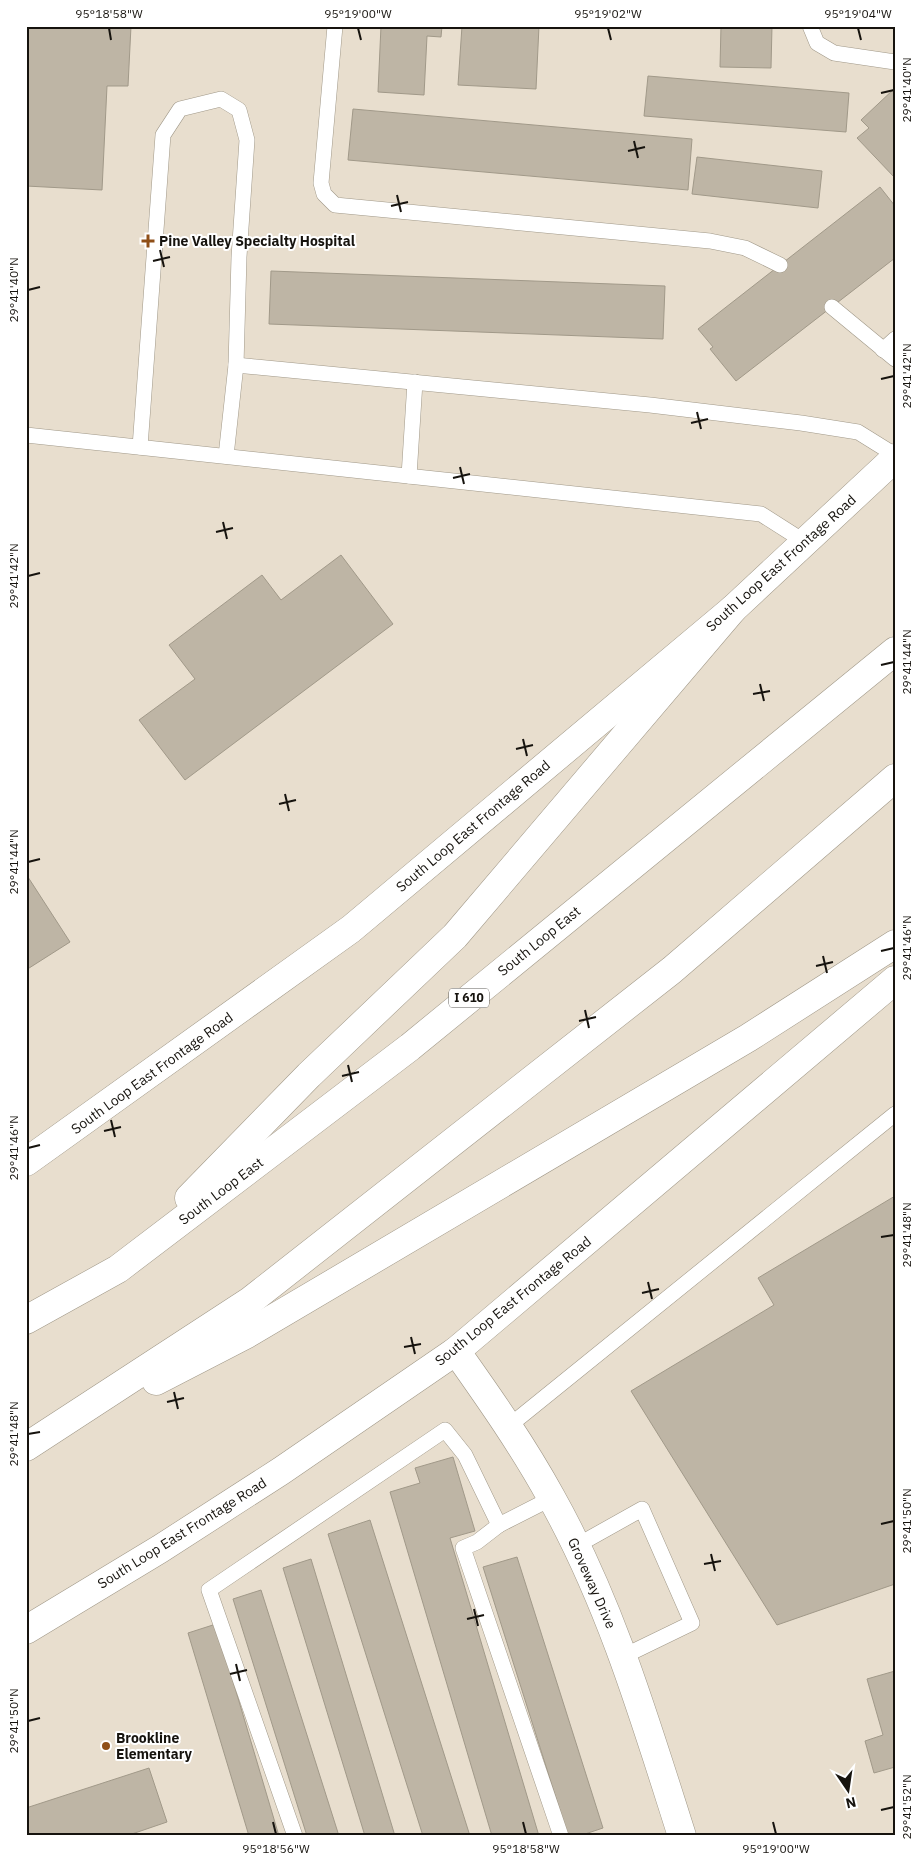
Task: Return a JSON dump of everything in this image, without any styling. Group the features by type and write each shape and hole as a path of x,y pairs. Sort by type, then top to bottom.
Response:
{"main road":[{"name":"South Loop East Frontage Road","path":"26,1162 351,929 733,609 895,457"},
{"path":"118,1270 309,1076 455,936 733,609"},
{"name":"South Loop East","path":"26,1320 118,1270 410,1046 895,651"},
{"path":"26,1447 250,1302 672,970 895,778"},
{"path":"26,1447 247,1334 740,1043 895,944"},
{"name":"South Loop East Frontage Road","path":"26,1630 168,1544 281,1471 456,1351 895,980"},
{"name":"Groveway Drive","path":"456,1351 509,1426 552,1498 576,1546 624,1656 678,1835"}],"lane":[{"path":"335,26 321,183 324,194 335,205 710,242 744,248 780,265"},
{"path":"810,26 817,43 834,53 895,62"},
{"path":"140,447 163,136 180,109 221,99 239,110 247,140 239,257 236,365 226,456"},
{"path":"832,307 889,355 895,339"},
{"path":"236,365 801,423 858,432 895,457"},
{"path":"409,476 415,382"},
{"path":"26,435 761,514 805,542"},
{"path":"509,1426 895,1114"},
{"path":"295,1836 209,1590 446,1430 465,1455 499,1525"},
{"path":"552,1498 499,1525 477,1542 463,1548 561,1836"},
{"path":"576,1546 642,1509 692,1623 624,1656"}],"building":[{"path":"26,26 131,26 128,86 107,86 102,190 26,186"},
{"path":"381,26 442,26 441,37 427,36 424,95 378,92"},
{"path":"462,26 539,26 536,89 458,85"},
{"path":"721,26 772,26 771,68 720,67"},
{"path":"648,76 849,93 846,132 644,116"},
{"path":"895,88 895,178 857,138 869,128 861,120"},
{"path":"353,109 692,139 688,190 348,160"},
{"path":"697,157 822,171 818,208 692,194"},
{"path":"880,187 895,206 895,258 736,381 710,349 713,347 698,329"},
{"path":"271,271 665,286 663,339 269,324"},
{"path":"341,555 393,624 185,780 139,720 195,679 169,645 262,575 281,600"},
{"path":"26,874 70,942 26,970"},
{"path":"895,1196 895,1584 777,1625 631,1391 774,1305 758,1278"},
{"path":"453,1457 475,1531 450,1538 539,1836 492,1836 390,1492 420,1483 415,1468"},
{"path":"370,1520 470,1836 423,1836 328,1534"},
{"path":"517,1557 603,1828 579,1836 568,1836 483,1567"},
{"path":"311,1559 395,1836 365,1836 283,1568"},
{"path":"261,1590 339,1836 307,1836 233,1599"},
{"path":"216,1624 279,1836 249,1836 188,1633"},
{"path":"895,1671 895,1767 874,1773 865,1741 883,1735 867,1679"},
{"path":"149,1768 167,1822 126,1836 26,1836 26,1808"}],"place":[{"name":"Pine Valley Specialty Hospital","path":"148,241"},
{"name":"Brookline Elementary","path":"106,1746"}]}
